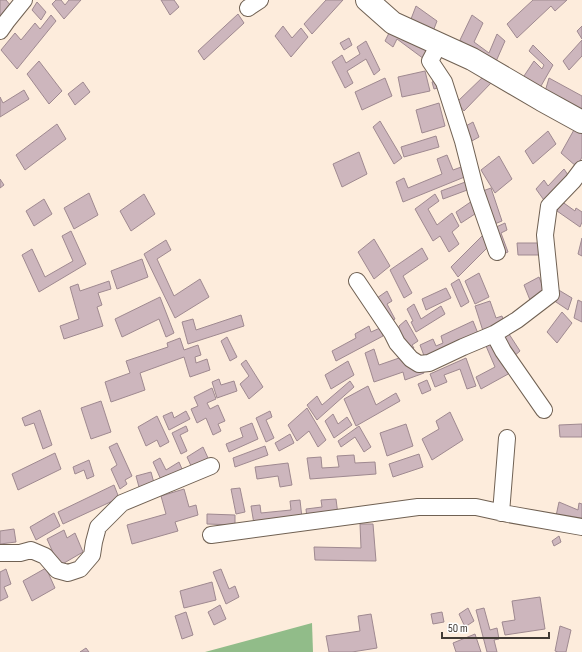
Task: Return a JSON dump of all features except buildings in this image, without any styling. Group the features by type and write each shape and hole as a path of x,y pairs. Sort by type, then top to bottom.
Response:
{"street":[{"path":"0,31 24,0"},
{"path":"367,0 393,23 472,59 582,122"},
{"path":"439,44 430,61 444,82 463,140 476,192 496,252"},
{"path":"357,281 392,333 397,343 411,359 420,364 429,363 494,334 517,320 551,294 545,235 549,206 573,181 582,169"},
{"path":"494,334 503,351 544,410"},
{"path":"501,513 507,438"},
{"path":"0,554 20,553 32,550 45,556 57,570 68,573 80,569 92,555 98,528 122,503 211,466"},
{"path":"211,535 418,507 476,507 501,513 582,527"}],"green space":[{"path":"312,623 313,652 205,652"}]}
